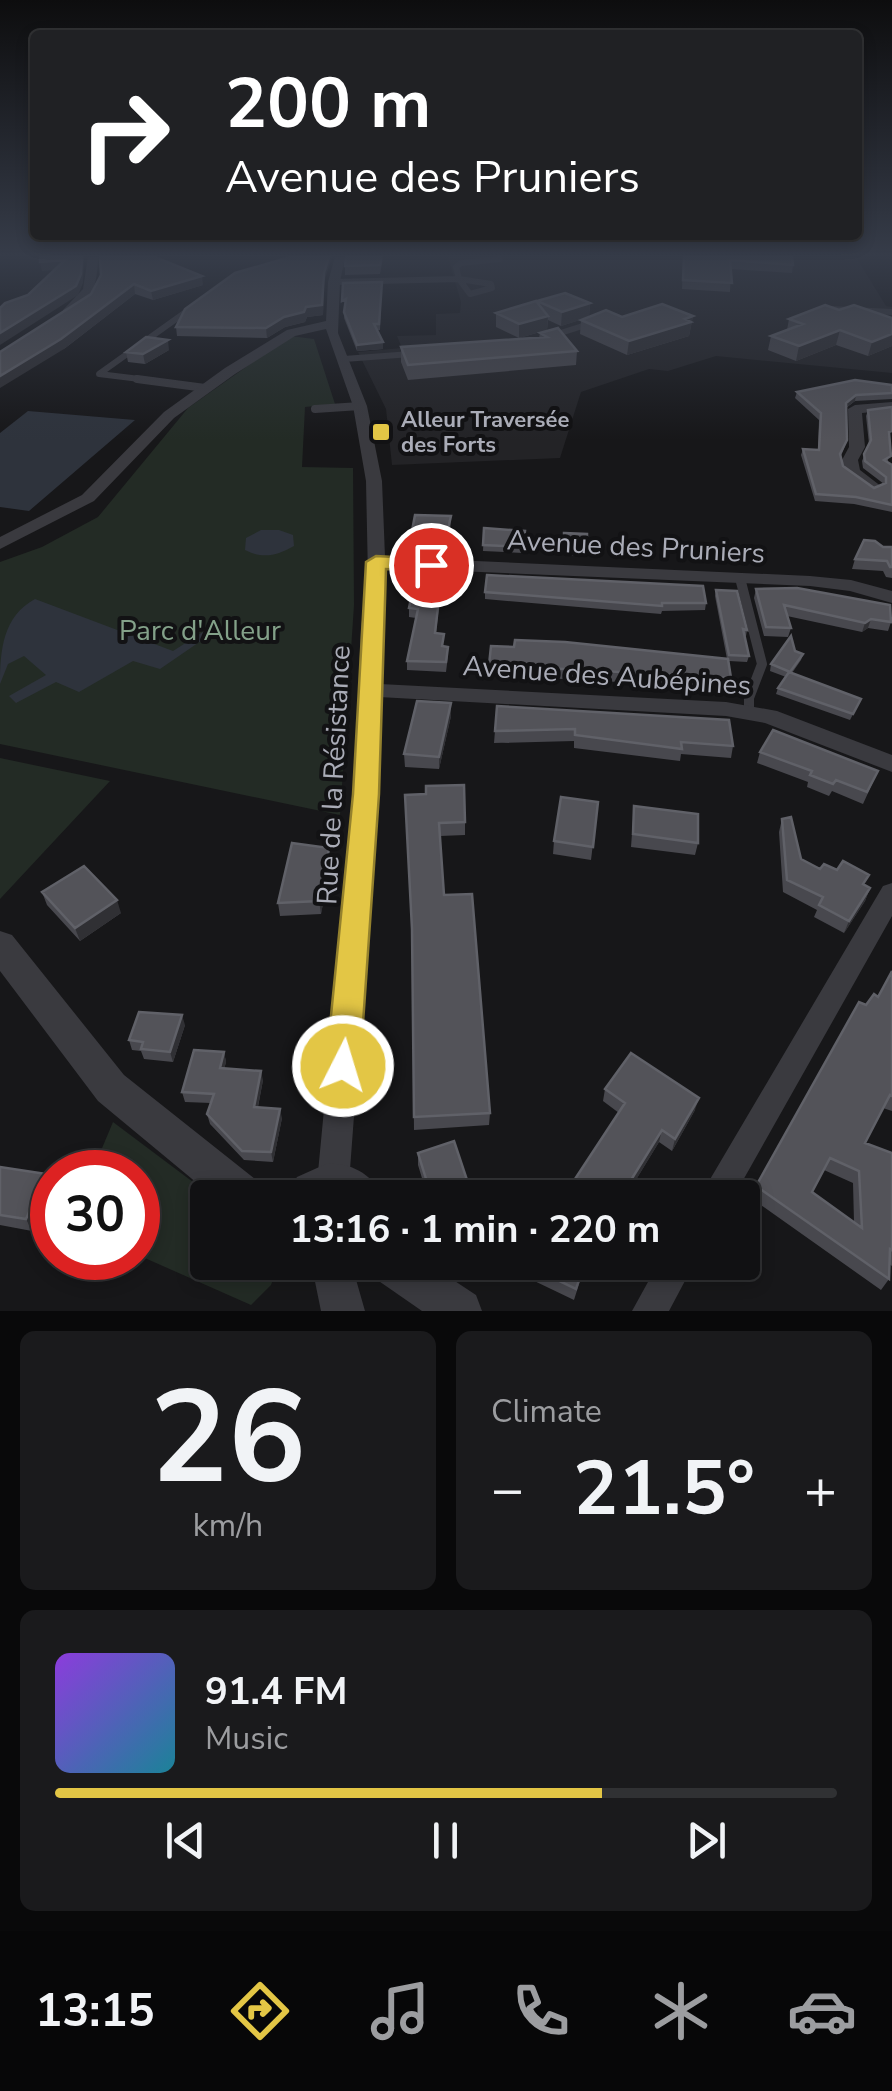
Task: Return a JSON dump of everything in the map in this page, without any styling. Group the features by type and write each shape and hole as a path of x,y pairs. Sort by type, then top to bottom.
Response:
{"street":[{"name":"Rue de la Résistance","path":"331,318 360,406 374,481 376,562 366,794 334,1180"},
{"path":"0,544 88,498 168,415 205,388 291,333 331,324"},
{"path":"874,487 853,472 850,460 857,447 855,408 892,406"},
{"name":"Avenue des Pruniers","path":"376,562 828,583 892,597"},
{"name":"Avenue des Aubépines","path":"369,690 748,712 794,725 892,764"},
{"path":"726,1180 892,893"},
{"path":"0,945 111,1088 225,1180"},
{"path":"334,1280 343,1311"},
{"path":"408,1280 439,1308"},
{"path":"650,1311 668,1280"}],"lane":[{"path":"178,318 99,374 205,388"},
{"path":"545,338 598,321"},
{"path":"344,359 417,354"},
{"path":"316,409 360,406"},
{"path":"740,578 762,664 748,698 748,712"}],"shaded area":[{"path":"436,318 892,318 892,373 716,356 668,371 649,369 581,392 560,458 392,465 386,409 358,352 402,348 397,336 436,335"},
{"path":"28,411 135,420 29,511 0,507 0,433"},
{"path":"261,530 293,535 294,546 270,555 245,550 246,538"},
{"path":"35,599 173,651 203,632 211,634 160,669 133,661 79,692 56,682 16,703 9,696 46,675 24,656 8,664 0,684 3,647 10,624"}],"green space":[{"name":"Parc d'Alleur","path":"290,336 314,339 335,404 305,407 302,467 353,468 354,605 340,815 0,744 0,562 42,547 98,517 188,408"},
{"path":"0,758 110,781 0,899"},
{"path":"113,1122 150,1150 101,1150"},
{"path":"160,1157 190,1180 190,1278 160,1265"},
{"path":"194,1280 273,1280 251,1305"}],"building":[{"path":"0,318 24,318 0,333"},
{"path":"53,318 89,318 0,376 0,352"},
{"path":"180,318 282,318 266,328 176,327"},
{"path":"346,318 379,318 379,324 374,324 383,342 357,345"},
{"path":"507,318 540,318 519,324"},
{"path":"687,318 691,322 629,341 581,320"},
{"path":"892,318 892,334 872,342 840,330 799,346 771,336 803,324 789,319"},
{"path":"558,328 577,351 408,365 401,347 547,337 540,333"},
{"path":"146,337 168,340 143,354 126,352"},
{"path":"855,380 892,385 892,393 856,395 846,403 847,440 840,454 843,466 874,488 886,483 886,477 865,461 864,454 871,440 868,410 892,407 891,456 884,460 892,465 892,505 816,494 803,449 819,450 821,413 797,392"},
{"path":"415,515 451,516 446,538 411,536"},
{"path":"484,528 525,531 523,547 483,545"},
{"path":"564,533 587,534 587,550 564,549"},
{"path":"864,540 892,547 892,567 887,561 855,559"},
{"path":"417,570 442,572 435,633 444,634 442,646 448,647 446,662 407,661 418,609 409,608"},
{"path":"487,575 703,586 706,603 662,606 485,592"},
{"path":"797,588 890,605 891,622 871,619 865,623 784,605 791,628 766,627 756,589"},
{"path":"716,590 737,591 749,656 729,655"},
{"path":"791,636 795,651 803,654 790,672 771,664"},
{"path":"515,640 728,659 731,678 489,665 491,646 514,647"},
{"path":"789,672 861,699 853,714 778,688"},
{"path":"417,701 451,703 439,757 404,754"},
{"path":"497,706 729,720 733,746 681,742 682,749 575,735 575,729 495,731"},
{"path":"773,730 878,771 867,792 836,780 833,784 810,775 812,771 760,752"},
{"path":"464,785 465,822 439,823 444,895 472,894 490,1113 414,1117 412,929 405,795 426,794 426,786"},
{"path":"561,797 598,802 593,847 554,841"},
{"path":"634,806 698,814 698,843 633,834"},
{"path":"791,817 801,859 820,869 824,864 837,870 843,861 869,875 863,884 870,888 849,921 819,905 823,897 787,880 782,819"},
{"path":"292,843 329,848 319,901 278,903"},
{"path":"84,866 117,900 75,928 42,892"},
{"path":"892,971 892,1096 865,1143 892,1153 889,1279 760,1189 759,1180 859,1002 866,1005 874,994 878,997","holes":["830,1158 859,1171 862,1228 812,1192"]},
{"path":"139,1012 182,1015 170,1052 141,1049 143,1042 129,1040"},
{"path":"194,1050 224,1052 220,1068 261,1071 254,1107 280,1109 271,1152 242,1151 207,1114 214,1094 182,1092"},
{"path":"631,1053 699,1098 675,1139 662,1130 631,1180 576,1180 625,1103 605,1089"},
{"path":"454,1141 467,1180 426,1180 418,1153"},
{"path":"0,1167 30,1172 30,1210 26,1219 0,1215"},
{"path":"557,1280 579,1280 576,1289"}],"place":[{"name":"Alleur Traversée des Forts","path":"381,432"}],"route":[{"path":"343,1066 366,794 376,562 431,565"}]}
